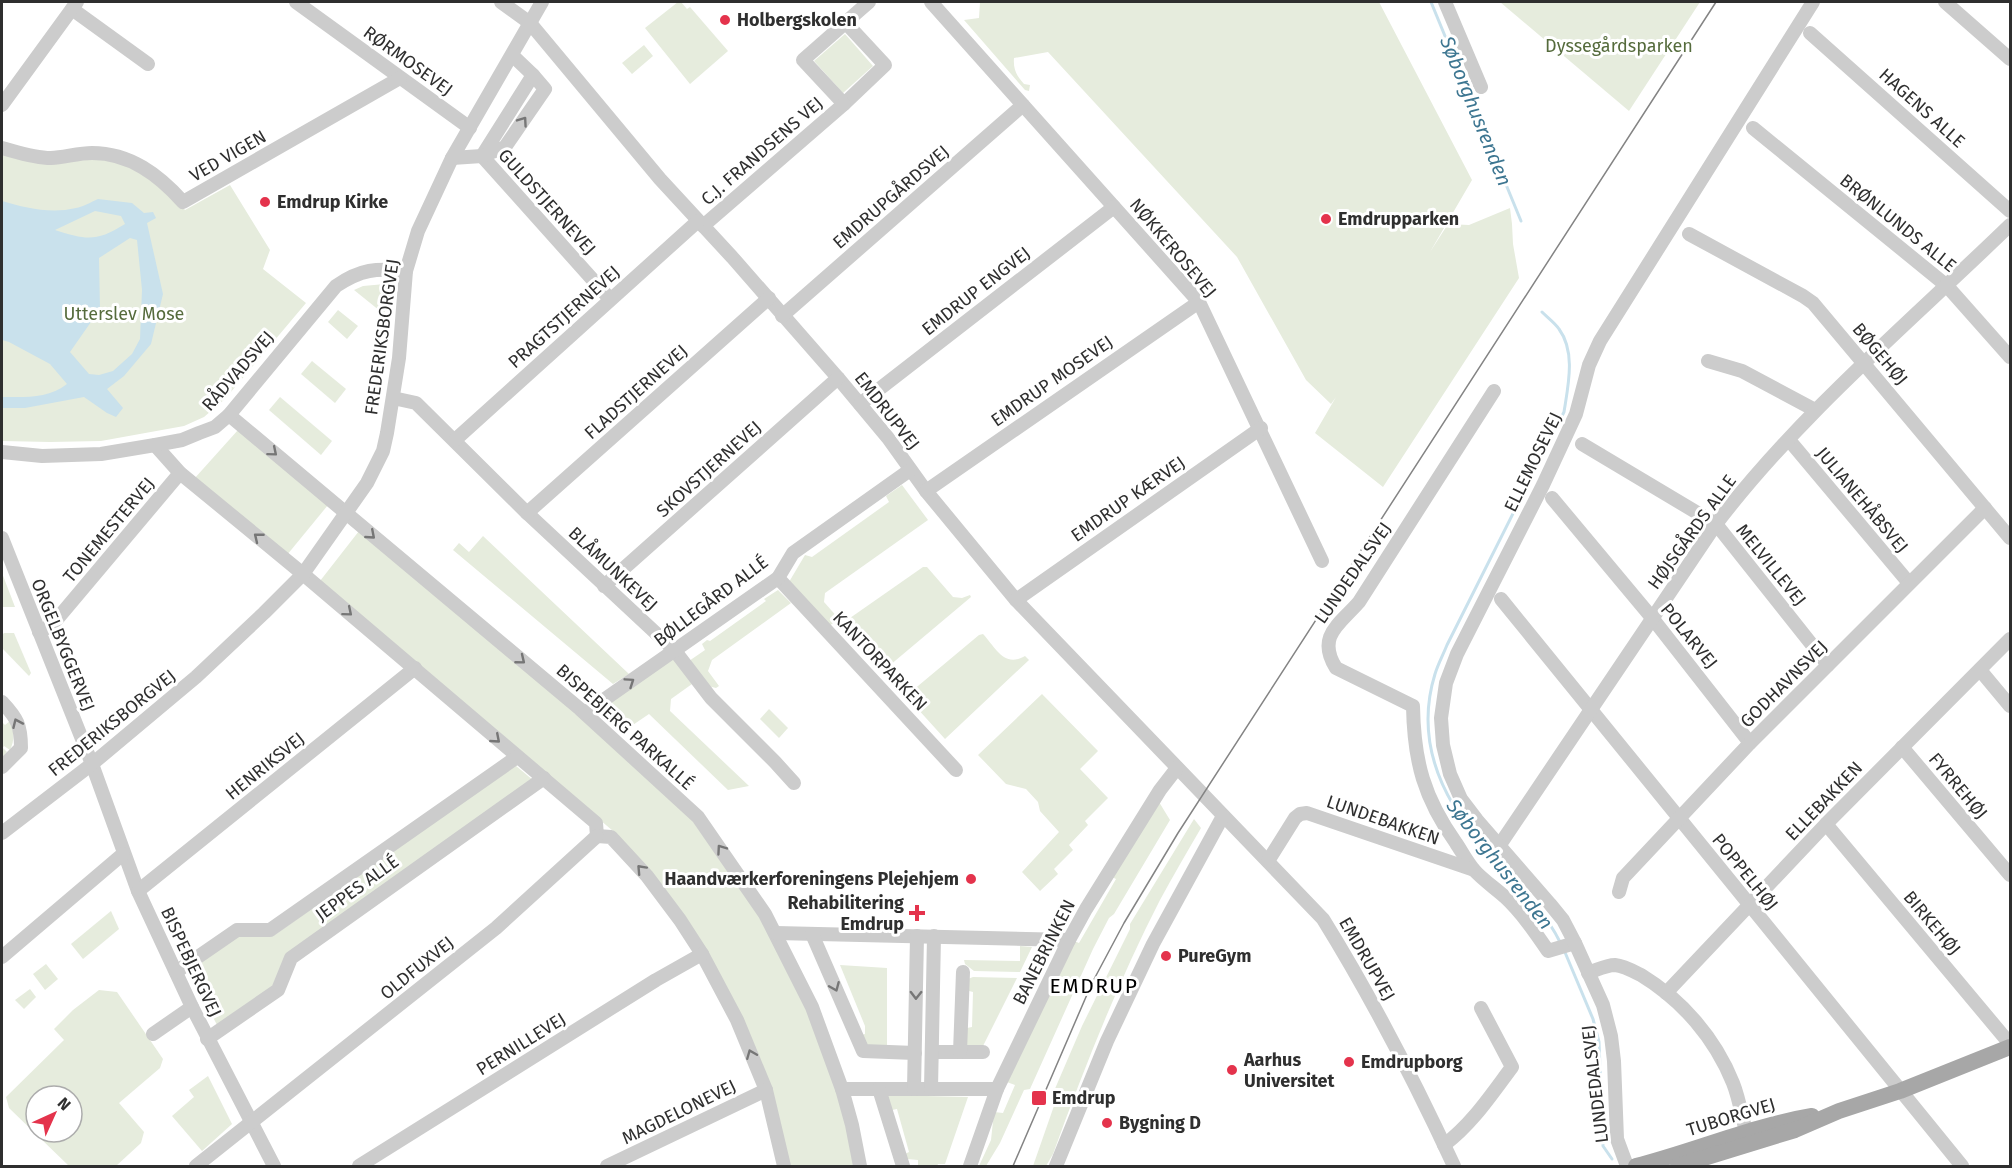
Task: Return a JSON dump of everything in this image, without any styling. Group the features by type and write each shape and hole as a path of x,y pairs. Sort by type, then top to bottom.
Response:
{"main road":[{"name":"TUBORGVEJ","path":"1678,1167 1703,1163 1795,1130 1839,1111 1900,1091 2010,1046"},
{"name":"TUBORGVEJ","path":"1636,1167 1791,1119 1839,1111"}],"street":[{"name":"RØRMOSEVEJ","path":"296,2 470,128"},
{"name":"EMDRUPVEJ","path":"501,2 530,23 660,179 769,298 782,316 838,378 888,438 926,491 1016,600 1323,919 1346,955 1454,1167"},
{"name":"FREDERIKSBORGVEJ","path":"2,833 92,764 196,678 303,574 376,467 385,442 393,398 399,358 406,271 418,231 452,158 542,2"},
{"name":"C.J. FRANDSENS VEJ","path":"844,104 803,60 869,2"},
{"name":"NØKKEROSEVEJ","path":"931,2 1199,302 1261,428 1283,482 1322,561"},
{"path":"1445,2 1481,87"},
{"name":"ELLEMOSEVEJ","path":"1575,943 1563,920 1461,799 1450,774 1443,746 1442,718 1446,683 1457,654 1576,414 1589,365 1600,341 1813,2"},
{"path":"1945,2 2010,59"},
{"path":"2,105 75,5 148,64"},
{"name":"C.J. FRANDSENS VEJ","path":"701,224 844,104 885,65 846,22"},
{"name":"HAGENS ALLE","path":"1810,33 2010,211"},
{"path":"452,158 482,156 505,147 545,89 512,56"},
{"name":"VED VIGEN","path":"2,148 26,155 50,158 92,153 111,155 131,161 150,171 168,185 183,202 400,78"},
{"name":"EMDRUPGÅRDSVEJ","path":"782,316 1023,105"},
{"name":"BRØNLUNDS ALLE","path":"1753,128 1947,286 2010,357"},
{"name":"GULDSTJERNEVEJ","path":"482,156 610,299"},
{"name":"EMDRUP ENGVEJ","path":"860,404 1114,207"},
{"name":"PRAGTSTJERNEVEJ","path":"454,440 610,299 701,224"},
{"name":"HØJSGÅRDS ALLE","path":"1499,846 1716,524 1742,490 1815,410 2010,225"},
{"name":"BØGEHØJ","path":"1689,234 1813,303 2010,538"},
{"name":"RÅDVADSVEJ","path":"2,452 42,456 101,454 182,440 199,434 215,426 229,415 336,286 367,270 406,271"},
{"name":"FLADSTJERNEVEJ","path":"527,513 769,298"},
{"name":"EMDRUP MOSEVEJ","path":"926,491 1199,302"},
{"path":"1708,361 1742,371 1815,410"},
{"name":"SKOVSTJERNEVEJ","path":"604,586 838,378"},
{"name":"LUNDEDALSVEJ","path":"1494,391 1359,602 1336,626 1330,636 1328,647 1330,658 1336,668 1413,706 1416,753 1422,779 1446,830 1474,870 1523,916 1548,951 1575,943 1603,1005 1611,1036 1617,1139 1627,1167"},
{"name":"BLÅMUNKEVEJ","path":"393,398 416,403 527,513 675,651 711,698 794,783"},
{"name":"BISPEBJERG PARKALLÉ","path":"229,415 585,713 698,817 776,933 812,1007 842,1089 860,1167"},
{"name":"EMDRUP KÆRVEJ","path":"1016,600 1261,428"},
{"name":"JULIANEHÅBSVEJ","path":"1789,440 1909,583"},
{"name":"MELVILLEVEJ","path":"1582,444 1716,524 1828,665"},
{"path":"155,445 180,473 303,574 596,823 597,836 611,837 647,876 702,954 738,1020 766,1090 784,1167"},
{"name":"BØLLEGÅRD ALLÉ","path":"585,713 778,578 793,553 910,470"},
{"name":"TONEMESTERVEJ","path":"39,632 58,618 180,473"},
{"name":"POLARVEJ","path":"1552,498 1653,619 1750,743"},
{"name":"GODHAVNSVEJ","path":"1619,892 1623,878 1750,743 1985,508"},
{"name":"ORGELBYGGERVEJ","path":"2,538 92,764"},
{"name":"KANTORPARKEN","path":"778,578 956,770"},
{"name":"POPPELHØJ","path":"1501,599 1962,1167"},
{"name":"ELLEBAKKEN","path":"1666,993 1826,824 2010,639"},
{"name":"HENRIKSVEJ","path":"138,891 415,669"},
{"path":"1980,670 2010,706"},
{"path":"2,702 15,716 21,734 21,748 2,767"},
{"name":"FYRREHØJ","path":"1902,747 2010,875"},
{"name":"JEPPES ALLÉ","path":"176,972 237,930 270,930 517,757"},
{"name":"BISPEBJERGVEJ","path":"92,764 138,891 207,1038 274,1167"},
{"name":"BANEBRINKEN","path":"970,1167 997,1089 1068,940 1160,790 1177,768"},
{"name":"JEPPES ALLÉ","path":"207,1038 279,990 291,958 544,778"},
{"name":"LUNDEBAKKEN","path":"1268,861 1295,818 1307,813 1474,870"},
{"path":"1056,1167 1107,1041 1144,964 1223,816"},
{"name":"BIRKEHØJ","path":"1826,824 2010,1046"},
{"name":"OLDFUXVEJ","path":"196,1167 496,927 597,836"},
{"path":"2,957 123,854"},
{"path":"776,933 1068,940"},
{"path":"812,934 863,1051 915,1053"},
{"path":"914,1089 917,936"},
{"path":"931,1089 934,936"},
{"name":"PERNILLEVEJ","path":"359,1167 656,980 702,954"},
{"path":"1588,973 1606,966 1617,965 1634,971 1666,993 1701,1027 1716,1049 1733,1084 1746,1132"},
{"path":"960,1052 963,972"},
{"path":"153,1034 192,1007"},
{"path":"1444,1145 1458,1135 1473,1119 1512,1067 1481,1008"},
{"path":"932,1052 983,1052"},
{"path":"842,1089 997,1089"},
{"path":"879,1089 903,1167"},
{"name":"MAGDELONEVEJ","path":"607,1167 766,1090"}],"green space":[{"path":"681,2 687,9 690,7 728,51 690,84 645,28"},
{"name":"Emdrupparken","path":"980,2 1379,2 1472,180 1430,252 1448,224 1469,225 1510,208 1519,278 1383,487 1315,433 1336,397 1331,404 1306,380 1237,257 1048,52 1014,58 1017,75 1024,84 1030,85 1029,91 1025,90 964,20 979,18"},
{"name":"Dyssegårdsparken","path":"1500,2 1700,2 1629,111"},
{"path":"845,34 873,66 843,93 814,61"},
{"path":"644,45 653,56 632,74 622,63"},
{"name":"Utterslev Mose","path":"2,150 124,162 165,186 185,210 230,185 270,250 263,269 306,303 225,399 204,417 184,426 101,441 2,441"},
{"path":"385,284 385,315 354,290 363,286"},
{"path":"338,310 358,326 347,339 328,322"},
{"path":"312,361 346,389 335,403 301,374"},
{"path":"280,397 332,441 321,455 269,410"},
{"path":"238,430 328,505 287,555 194,479"},
{"path":"902,485 928,520 825,593 824,602 839,619 829,626 789,582 805,555 812,557 889,502 886,496"},
{"path":"359,531 578,712 692,820 762,918 806,1005 839,1090 855,1166 790,1166 742,1019 613,831 320,581"},
{"path":"483,536 629,674 613,684 453,550 459,543 469,552"},
{"path":"923,567 927,567 953,597 962,598 970,595 971,597 883,671 840,625"},
{"path":"2,573 15,607 2,607"},
{"path":"778,590 791,603 712,660 708,671 719,686 716,688 708,686 689,661 705,650 702,644 707,640 710,641"},
{"path":"4,633 14,633 31,673 29,676 2,648"},
{"path":"983,634 1006,658 1011,660 1025,656 1029,660 945,739 906,696"},
{"path":"674,658 692,684 671,699 670,711 749,786 728,790 649,714 621,733 596,712"},
{"path":"1042,694 1098,751 1080,769 1108,798 1085,821 1088,825 1069,845 1073,850 1054,869 1058,874 1040,891 1022,872 1059,832 1040,811 1038,802 1026,789 1006,784 978,755"},
{"path":"769,709 788,728 779,738 760,719"},
{"path":"10,721 13,743 10,750 4,746 7,752 2,758 2,722 5,725"},
{"path":"515,765 534,781 287,954 271,989 217,1025 189,970 235,936 270,937 276,934"},
{"path":"1159,802 1170,820 1114,914 1109,918 1030,1089 1024,1090 1000,1143 986,1166 979,1166 991,1140 994,1112 1003,1113 1015,1085 1004,1081 1074,941 1079,943 1116,879 1112,877"},
{"path":"1194,819 1201,828 1160,900 1130,962 1089,1057 1053,1154 1046,1166 1033,1166 1055,1103 1051,1098 1082,1026 1130,929 1130,924"},
{"path":"111,911 119,929 83,959 71,944"},
{"path":"1020,946 1032,947 1020,972 974,971 965,964 964,960 1020,961"},
{"path":"46,964 58,979 45,990 33,974"},
{"path":"840,965 887,968 887,1046 865,1045 861,1035 865,1034 865,1026"},
{"path":"973,977 1017,978 983,1046 967,1046 967,1028 972,1027 973,992 969,991 968,979"},
{"path":"30,989 36,997 24,1009 15,1000"},
{"path":"99,990 117,992 163,1059 160,1068 119,1103 144,1132 141,1143 116,1166 69,1166 46,1144 84,1144 84,1084 24,1084 24,1122 9,1108 6,1097 64,1040 54,1029 73,1010"},
{"path":"208,1076 232,1124 202,1151 172,1116 194,1097 189,1090"},
{"path":"884,1095 968,1097 945,1164 918,1166 918,1160 907,1159 905,1154 909,1152 897,1109 892,1110"}],"water":[{"path":"98,199 132,203 144,213 153,212 156,218 147,223 163,294 151,344 124,376 107,389 123,408 116,417 84,397 25,408 2,408 2,397 44,395 67,384 50,364 2,340 2,201 29,208 67,210","holes":["95,211 121,216 125,224 106,234 91,238 55,230","130,238 137,240 142,290 140,339 132,354 113,371 99,375 89,374 70,352 100,309 99,258"]}],"waterway":[{"name":"Søborghusrenden","path":"1431,2 1521,221"},
{"name":"Søborghusrenden","path":"1542,312 1559,329 1568,348 1569,369 1564,412 1439,663 1429,699 1428,723 1430,746 1436,769 1457,811 1470,830 1536,905 1560,942"},
{"name":"Søborghusrenden","path":"1564,950 1593,1019 1599,1042 1603,1146 1612,1159"}],"tram line":[{"path":"1013,1166 1092,983 1124,923 1178,833 1716,2"}],"place":[{"name":"Holbergskolen","path":"725,20"},
{"name":"Emdrup Kirke","path":"265,202"},
{"name":"Emdrupparken","path":"1326,219"},
{"name":"Haandværkerforeningens Plejehjem","path":"971,879"},
{"name":"Rehabilitering Emdrup","path":"917,913"},
{"name":"PureGym","path":"1166,956"},
{"name":"Emdrupborg","path":"1349,1062"},
{"name":"Aarhus Universitet","path":"1232,1070"},
{"name":"Emdrup","path":"1039,1098"},
{"name":"Bygning D","path":"1107,1123"}],"district":[{"name":"EMDRUP","path":"1094,986"}]}
